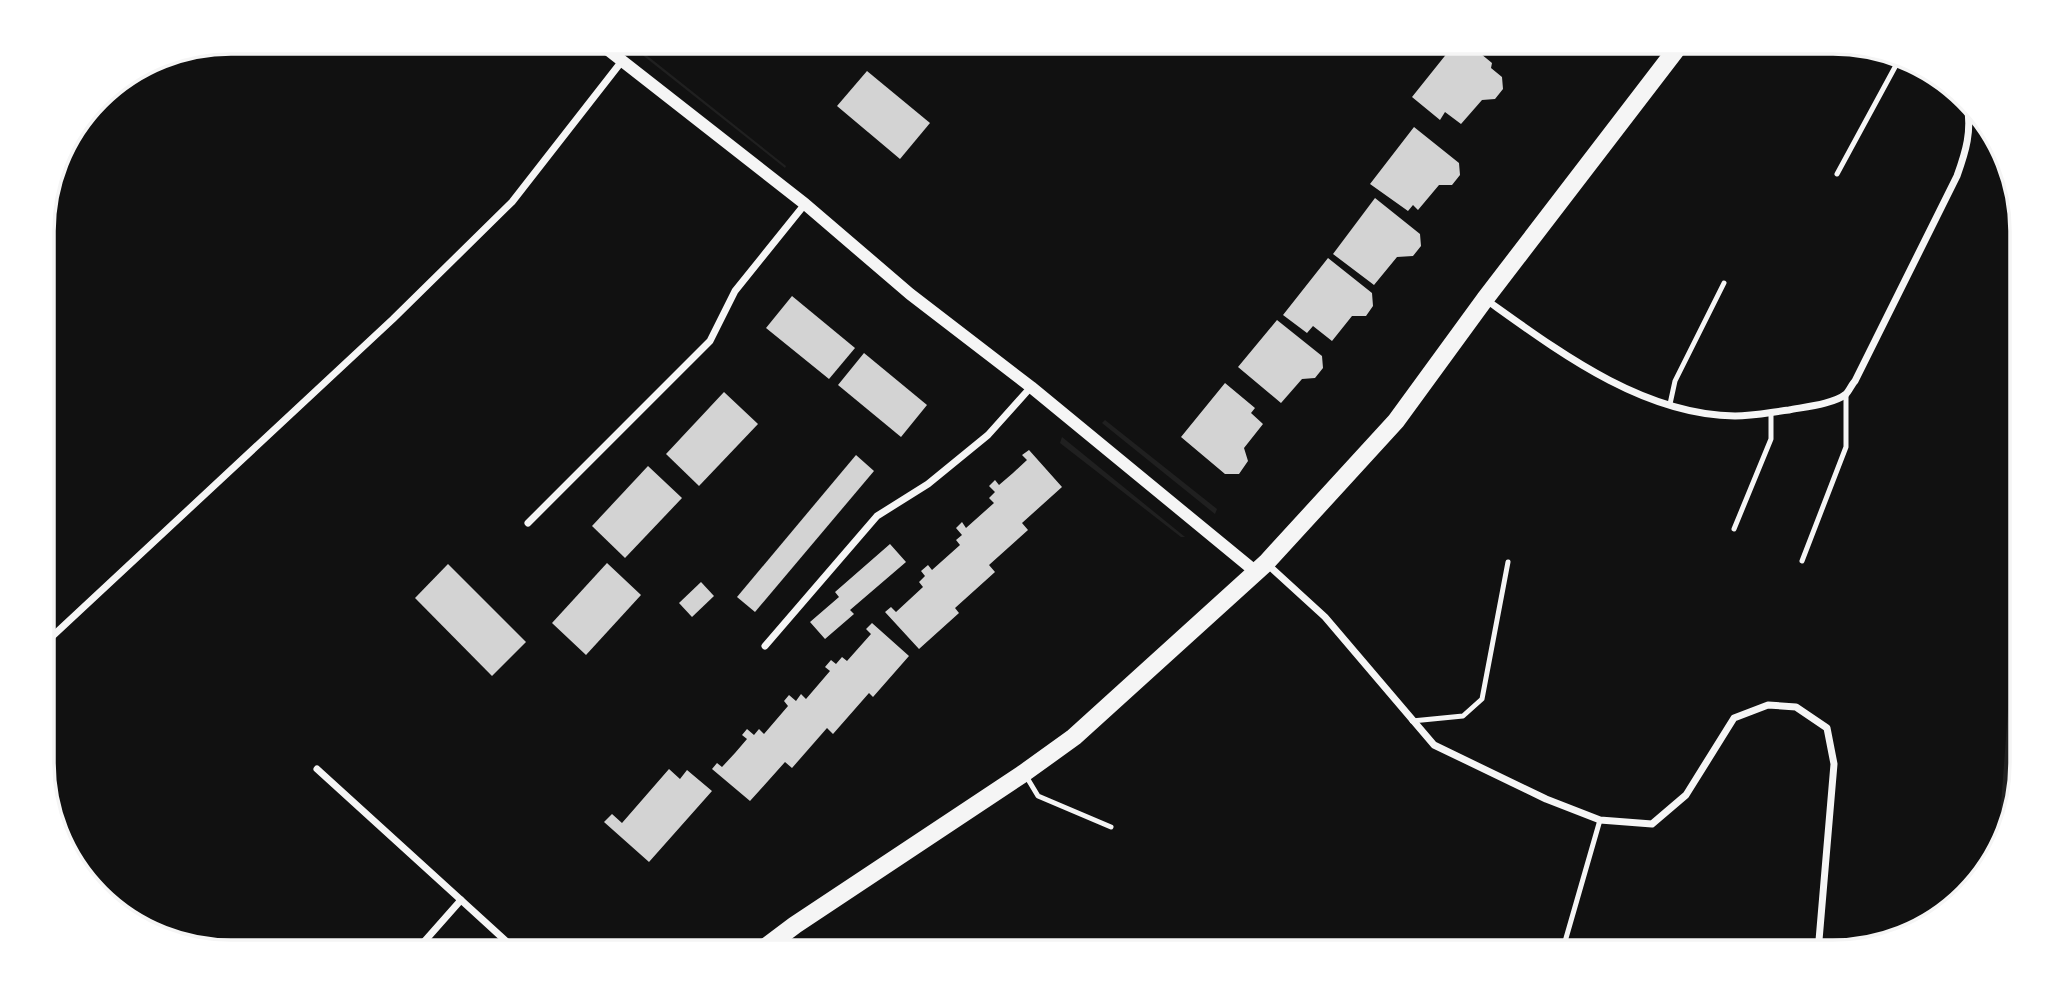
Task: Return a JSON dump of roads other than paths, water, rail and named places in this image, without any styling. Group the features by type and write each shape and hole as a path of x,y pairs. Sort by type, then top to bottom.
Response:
{"main road":[{"path":"775,940 1074,737 1261,567 1396,422 1485,299 1673,54"}],"street":[{"path":"614,55 805,204 910,293 1325,617 1434,745 1546,799 1601,820 1652,824 1686,795 1734,718 1768,705 1796,706 1827,728 1834,764 1819,939"},
{"path":"54,635 393,319 512,202 622,61"},
{"path":"1485,299 1537,338 1589,370 1628,389 1670,404 1735,416 1812,406 1846,394 1855,381 1957,176 1967,150 1969,120"},
{"path":"528,523 710,341 735,291 805,204"},
{"path":"765,646 877,516 928,484 988,435 1031,387"},
{"path":"317,769 504,940"},
{"path":"426,940 461,901"}],"lane":[{"path":"1837,174 1896,67"},
{"path":"1670,404 1675,381 1724,283"},
{"path":"1802,561 1846,447 1846,394"},
{"path":"1734,529 1771,439 1771,412"},
{"path":"1412,721 1463,716 1482,698 1508,562"},
{"path":"1024,773 1038,796 1111,827"},
{"path":"1566,939 1601,820"}]}
